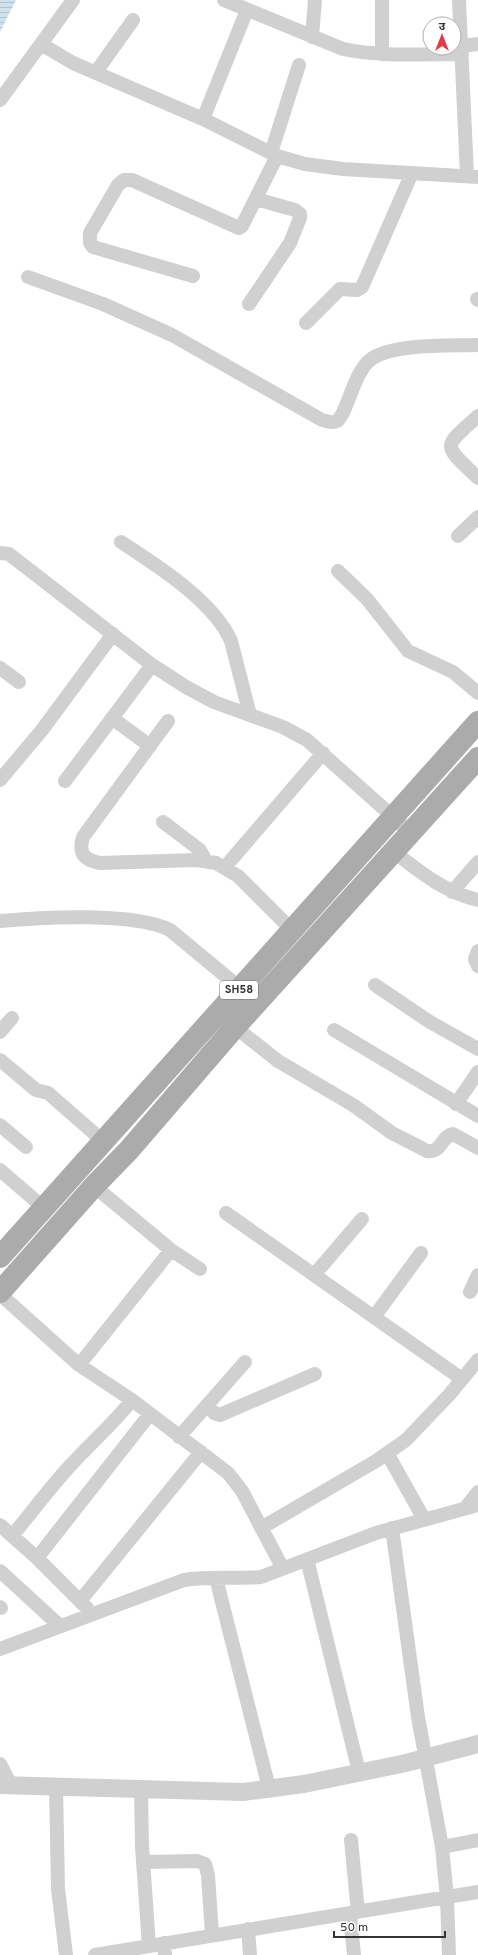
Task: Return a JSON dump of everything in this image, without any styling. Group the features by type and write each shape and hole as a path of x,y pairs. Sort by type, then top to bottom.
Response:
{"main road":[{"name":"SH58","path":"0,1257 43,1207 478,722"},
{"name":"SH58","path":"0,1293 94,1186 129,1150 235,1027 478,758"}],"street":[{"path":"0,100 73,0"},
{"path":"312,37 315,0"},
{"path":"382,0 382,54"},
{"path":"458,0 459,16"},
{"path":"203,119 236,4 343,49 382,54 422,52"},
{"path":"96,72 132,20"},
{"path":"41,44 72,63 203,119 274,155 305,164 343,169 472,176 462,50 478,44"},
{"path":"192,276 93,247 90,243 90,234 118,185 124,180 132,180 237,228 242,226 256,198 274,155 299,65"},
{"path":"306,323 340,289 357,290 362,287 412,173"},
{"path":"249,304 290,243 300,218 300,214 295,210 256,198"},
{"path":"28,277 103,304 172,335 322,420 330,422 337,421 342,415 355,382 363,368 370,360 378,355 398,349 478,345"},
{"path":"478,416 453,439 450,445 452,453 478,478"},
{"path":"458,536 478,517"},
{"path":"121,542 173,577 195,596 227,631 231,641 250,716"},
{"path":"0,553 9,554 152,665 214,702 283,727 296,734 323,753 410,832"},
{"path":"338,571 367,599 408,652 453,672 478,693"},
{"path":"0,780 42,730 113,634"},
{"path":"65,781 152,665"},
{"path":"0,668 19,682"},
{"path":"112,718 150,746"},
{"path":"168,721 83,837 81,852 87,859 100,863 206,861 225,867 238,876 292,930"},
{"path":"225,867 323,753"},
{"path":"163,822 200,850 206,861"},
{"path":"393,851 435,883 452,892 478,900"},
{"path":"452,892 478,862"},
{"path":"0,922 35,918 101,918 142,921 159,924 182,939 240,988"},
{"path":"478,951 475,958 478,966"},
{"path":"375,985 430,1022 478,1050"},
{"path":"0,1032 12,1018"},
{"path":"235,1027 278,1061 353,1105 392,1134 427,1151 433,1152 437,1150 448,1136 453,1134 478,1148"},
{"path":"334,1030 478,1116"},
{"path":"3,1067 36,1090 48,1093 103,1141"},
{"path":"456,1104 478,1072"},
{"path":"0,1125 26,1146"},
{"path":"0,1170 43,1207"},
{"path":"94,1186 171,1250 200,1269"},
{"path":"226,1213 462,1379"},
{"path":"314,1275 362,1219"},
{"path":"79,1366 171,1250"},
{"path":"374,1317 421,1253"},
{"path":"470,1292 478,1275"},
{"path":"0,1293 79,1366 132,1400 228,1473 236,1481 282,1568"},
{"path":"261,1528 387,1453 406,1440 478,1360"},
{"path":"180,1437 245,1362"},
{"path":"207,1405 216,1415 220,1415 314,1374"},
{"path":"12,1536 68,1468 98,1436 118,1419 132,1400"},
{"path":"37,1558 150,1414"},
{"path":"80,1601 200,1452"},
{"path":"387,1453 424,1519"},
{"path":"0,1649 92,1614 135,1600 184,1580 261,1577 392,1528 472,1506 478,1492"},
{"path":"0,1525 37,1558 92,1614"},
{"path":"392,1528 426,1757 442,1847 447,1898 445,1955"},
{"path":"307,1559 359,1772"},
{"path":"0,1571 60,1626"},
{"path":"216,1578 269,1788"},
{"path":"0,1764 6,1785 243,1792 304,1784 478,1744"},
{"path":"56,1786 58,1889 66,1955"},
{"path":"141,1789 143,1862 149,1946"},
{"path":"351,1840 354,1955"},
{"path":"442,1847 478,1840"},
{"path":"143,1862 197,1861 205,1864 208,1875 212,1935"},
{"path":"95,1955 149,1946 165,1949 212,1935 478,1892"},
{"path":"248,1929 250,1955"}],"water":[{"path":"0,0 16,0 0,32"}]}
